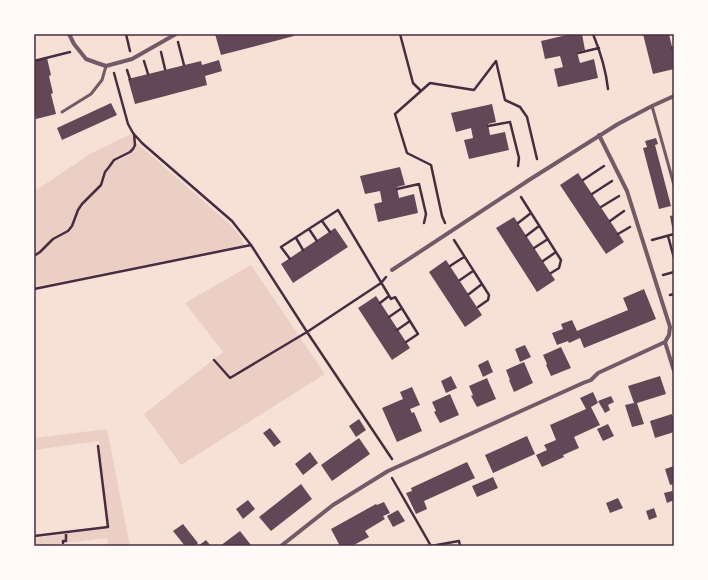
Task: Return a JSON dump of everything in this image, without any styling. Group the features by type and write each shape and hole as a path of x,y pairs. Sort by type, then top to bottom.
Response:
{"street":[{"path":"69,34 74,44 86,59 106,66 132,59 145,53 176,34"},
{"path":"392,270 599,135 652,106 674,96"},
{"path":"281,546 333,506 388,471 591,380 598,373 665,342 669,335 670,327 632,206 627,191 599,135"},
{"path":"665,342 674,371"}],"lane":[{"path":"62,112 90,94 102,80 106,66"},
{"path":"652,106 674,184"}],"path":[{"path":"126,34 130,51"},
{"path":"400,34 413,83 421,91"},
{"path":"592,34 599,48 608,89"},
{"path":"178,42 184,65"},
{"path":"578,53 599,48"},
{"path":"34,61 70,52"},
{"path":"161,52 166,69"},
{"path":"144,61 148,74"},
{"path":"445,223 442,216 431,165 407,153 395,114 430,83 474,90 496,61 505,100 520,107 527,117 537,159"},
{"path":"112,64 128,124 134,134 142,143 232,221 251,245 397,467"},
{"path":"127,68 130,79"},
{"path":"488,126 510,122 519,158 518,166"},
{"path":"34,256 53,239 68,231 72,226 78,210 101,185 105,172 114,160 133,149 135,145 134,134"},
{"path":"583,180 612,161"},
{"path":"592,194 619,176"},
{"path":"397,189 419,184 426,214 424,223"},
{"path":"601,207 627,191"},
{"path":"521,197 561,260 559,268 551,273"},
{"path":"610,221 632,206"},
{"path":"290,258 282,247 338,210 389,296 391,299 395,297 418,334 406,342"},
{"path":"518,223 531,214"},
{"path":"322,221 330,232"},
{"path":"526,236 540,226"},
{"path":"309,229 316,241"},
{"path":"652,240 674,234"},
{"path":"668,236 674,258"},
{"path":"296,238 303,250"},
{"path":"534,248 548,239"},
{"path":"454,240 489,295 488,300 478,307"},
{"path":"34,288 251,245"},
{"path":"543,261 556,252"},
{"path":"450,266 464,257"},
{"path":"214,360 230,378 307,332 381,283 392,270"},
{"path":"460,280 473,271"},
{"path":"663,275 674,272"},
{"path":"469,294 482,284"},
{"path":"670,295 674,294"},
{"path":"380,303 389,296"},
{"path":"389,317 402,308"},
{"path":"398,330 410,321"},
{"path":"34,536 108,527 98,446"},
{"path":"388,471 431,546 459,541 460,546"},
{"path":"63,543 63,541 66,541 66,532"}],"shaded area":[{"path":"133,133 137,143 232,226 242,239 244,245 34,287 34,190 38,189 90,154"},
{"path":"251,265 325,374 181,465 144,414 223,352 185,303"},
{"path":"107,429 130,546 108,546 107,538 34,546 34,538 109,528 99,441 34,450 34,438"}],"building":[{"path":"215,34 294,34 294,36 221,55"},
{"path":"571,34 582,34 585,50 577,52 580,63 594,59 598,78 558,87 554,69 563,67 560,56 545,59 541,41"},
{"path":"643,34 669,34 674,55 674,69 653,74"},
{"path":"47,58 53,93 51,94 56,114 36,119 34,111 34,61"},
{"path":"219,60 222,71 205,76 207,85 135,104 128,79 201,61 202,65"},
{"path":"111,103 117,115 62,140 57,128"},
{"path":"492,104 496,122 488,124 490,135 505,132 509,150 469,159 464,140 473,138 471,128 456,132 451,113"},
{"path":"656,138 658,144 655,145 671,206 659,209 643,148 647,147 645,141"},
{"path":"400,167 405,185 397,187 399,198 414,194 418,213 378,222 374,204 382,202 380,191 365,194 360,176"},
{"path":"578,173 624,242 606,254 560,185"},
{"path":"674,215 674,232 673,232 670,216"},
{"path":"514,217 555,280 537,292 496,228"},
{"path":"335,228 348,247 293,283 281,264"},
{"path":"446,260 482,315 465,327 429,272"},
{"path":"644,289 656,319 584,348 580,338 569,343 568,341 557,345 552,333 563,329 561,324 572,320 577,331 628,310 623,298"},
{"path":"376,296 410,348 392,360 358,308"},
{"path":"525,345 531,357 520,362 515,349"},
{"path":"561,347 571,368 551,376 543,355"},
{"path":"488,360 493,372 483,377 478,365"},
{"path":"524,362 533,383 514,392 506,370"},
{"path":"451,376 457,388 446,393 441,381"},
{"path":"660,376 666,394 637,403 644,424 632,427 625,405 634,403 628,386"},
{"path":"487,378 496,399 477,407 471,396 473,395 469,386"},
{"path":"412,387 420,405 410,409 412,413 414,412 422,431 397,442 382,408 403,399 400,392"},
{"path":"593,392 598,403 591,407 600,425 574,437 579,448 542,467 536,455 547,450 544,445 556,440 550,425 586,409 580,398"},
{"path":"450,394 459,415 440,423 434,412 436,411 432,402"},
{"path":"611,396 614,402 608,405 610,410 605,413 598,401"},
{"path":"672,414 674,421 674,432 655,438 650,421"},
{"path":"359,419 366,430 356,437 349,426"},
{"path":"608,424 614,436 603,441 597,429"},
{"path":"270,428 281,442 274,447 263,433"},
{"path":"527,436 535,454 493,473 485,455"},
{"path":"359,438 370,454 332,481 321,465"},
{"path":"310,452 318,463 303,475 295,464"},
{"path":"467,462 475,478 424,501 427,509 416,514 406,493 412,491 411,488"},
{"path":"674,466 674,484 670,485 665,469"},
{"path":"493,477 498,488 477,497 472,486"},
{"path":"301,484 312,499 271,531 259,517"},
{"path":"672,491 674,500 667,503 664,493"},
{"path":"618,498 623,508 610,513 606,503"},
{"path":"248,500 255,509 243,519 236,509"},
{"path":"384,502 390,513 383,516 385,519 365,531 369,537 352,546 340,546 331,529 376,504 377,505"},
{"path":"654,508 657,517 649,520 646,511"},
{"path":"398,510 405,521 393,527 387,516"},
{"path":"183,524 198,543 195,546 185,546 173,531"},
{"path":"240,531 251,545 220,546"},
{"path":"206,540 211,546 198,546"}]}
